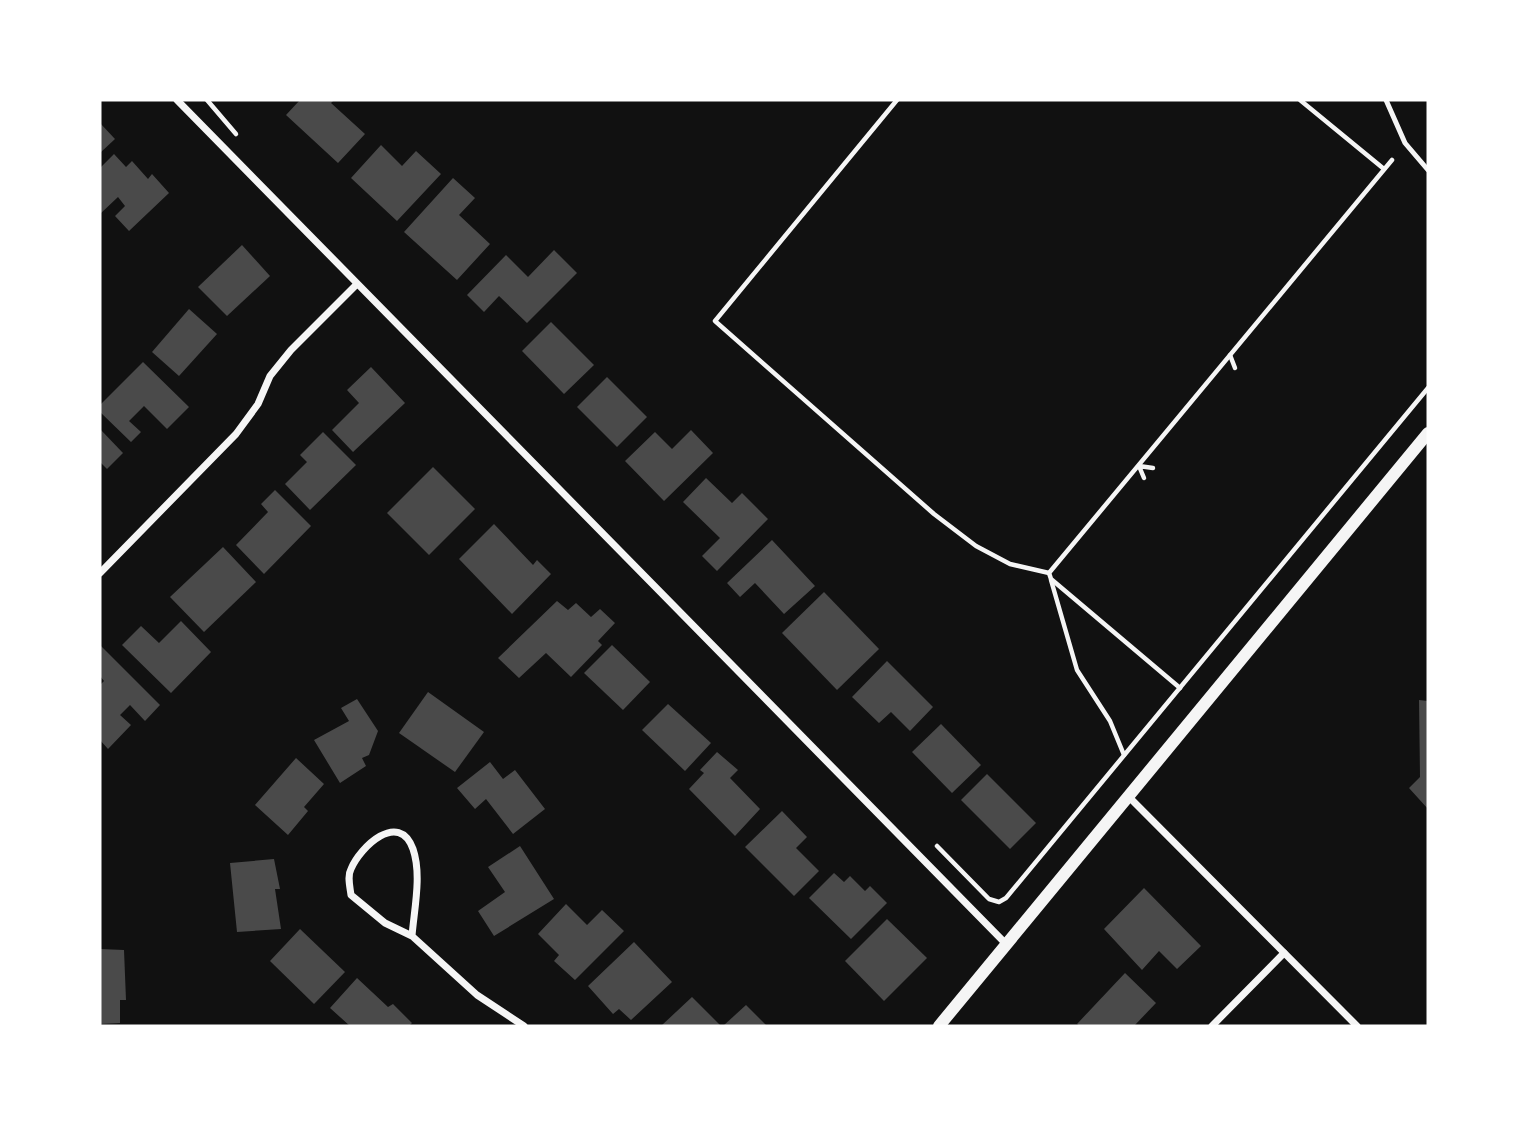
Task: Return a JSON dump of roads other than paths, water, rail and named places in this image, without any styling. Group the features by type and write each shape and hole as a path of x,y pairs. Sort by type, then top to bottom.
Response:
{"street":[{"path":"177,100 1007,945"},
{"path":"100,573 236,434 258,404 277,368 356,285"},
{"path":"939,1026 1428,433"},
{"path":"1129,797 1357,1026"},
{"path":"412,936 416,898 413,849 405,836 392,832 376,836 363,849 349,871 351,895 385,923 412,936 477,995 524,1026"},
{"path":"1212,1026 1284,953"}],"lane":[{"path":"1386,100 1405,143 1428,170"}]}
